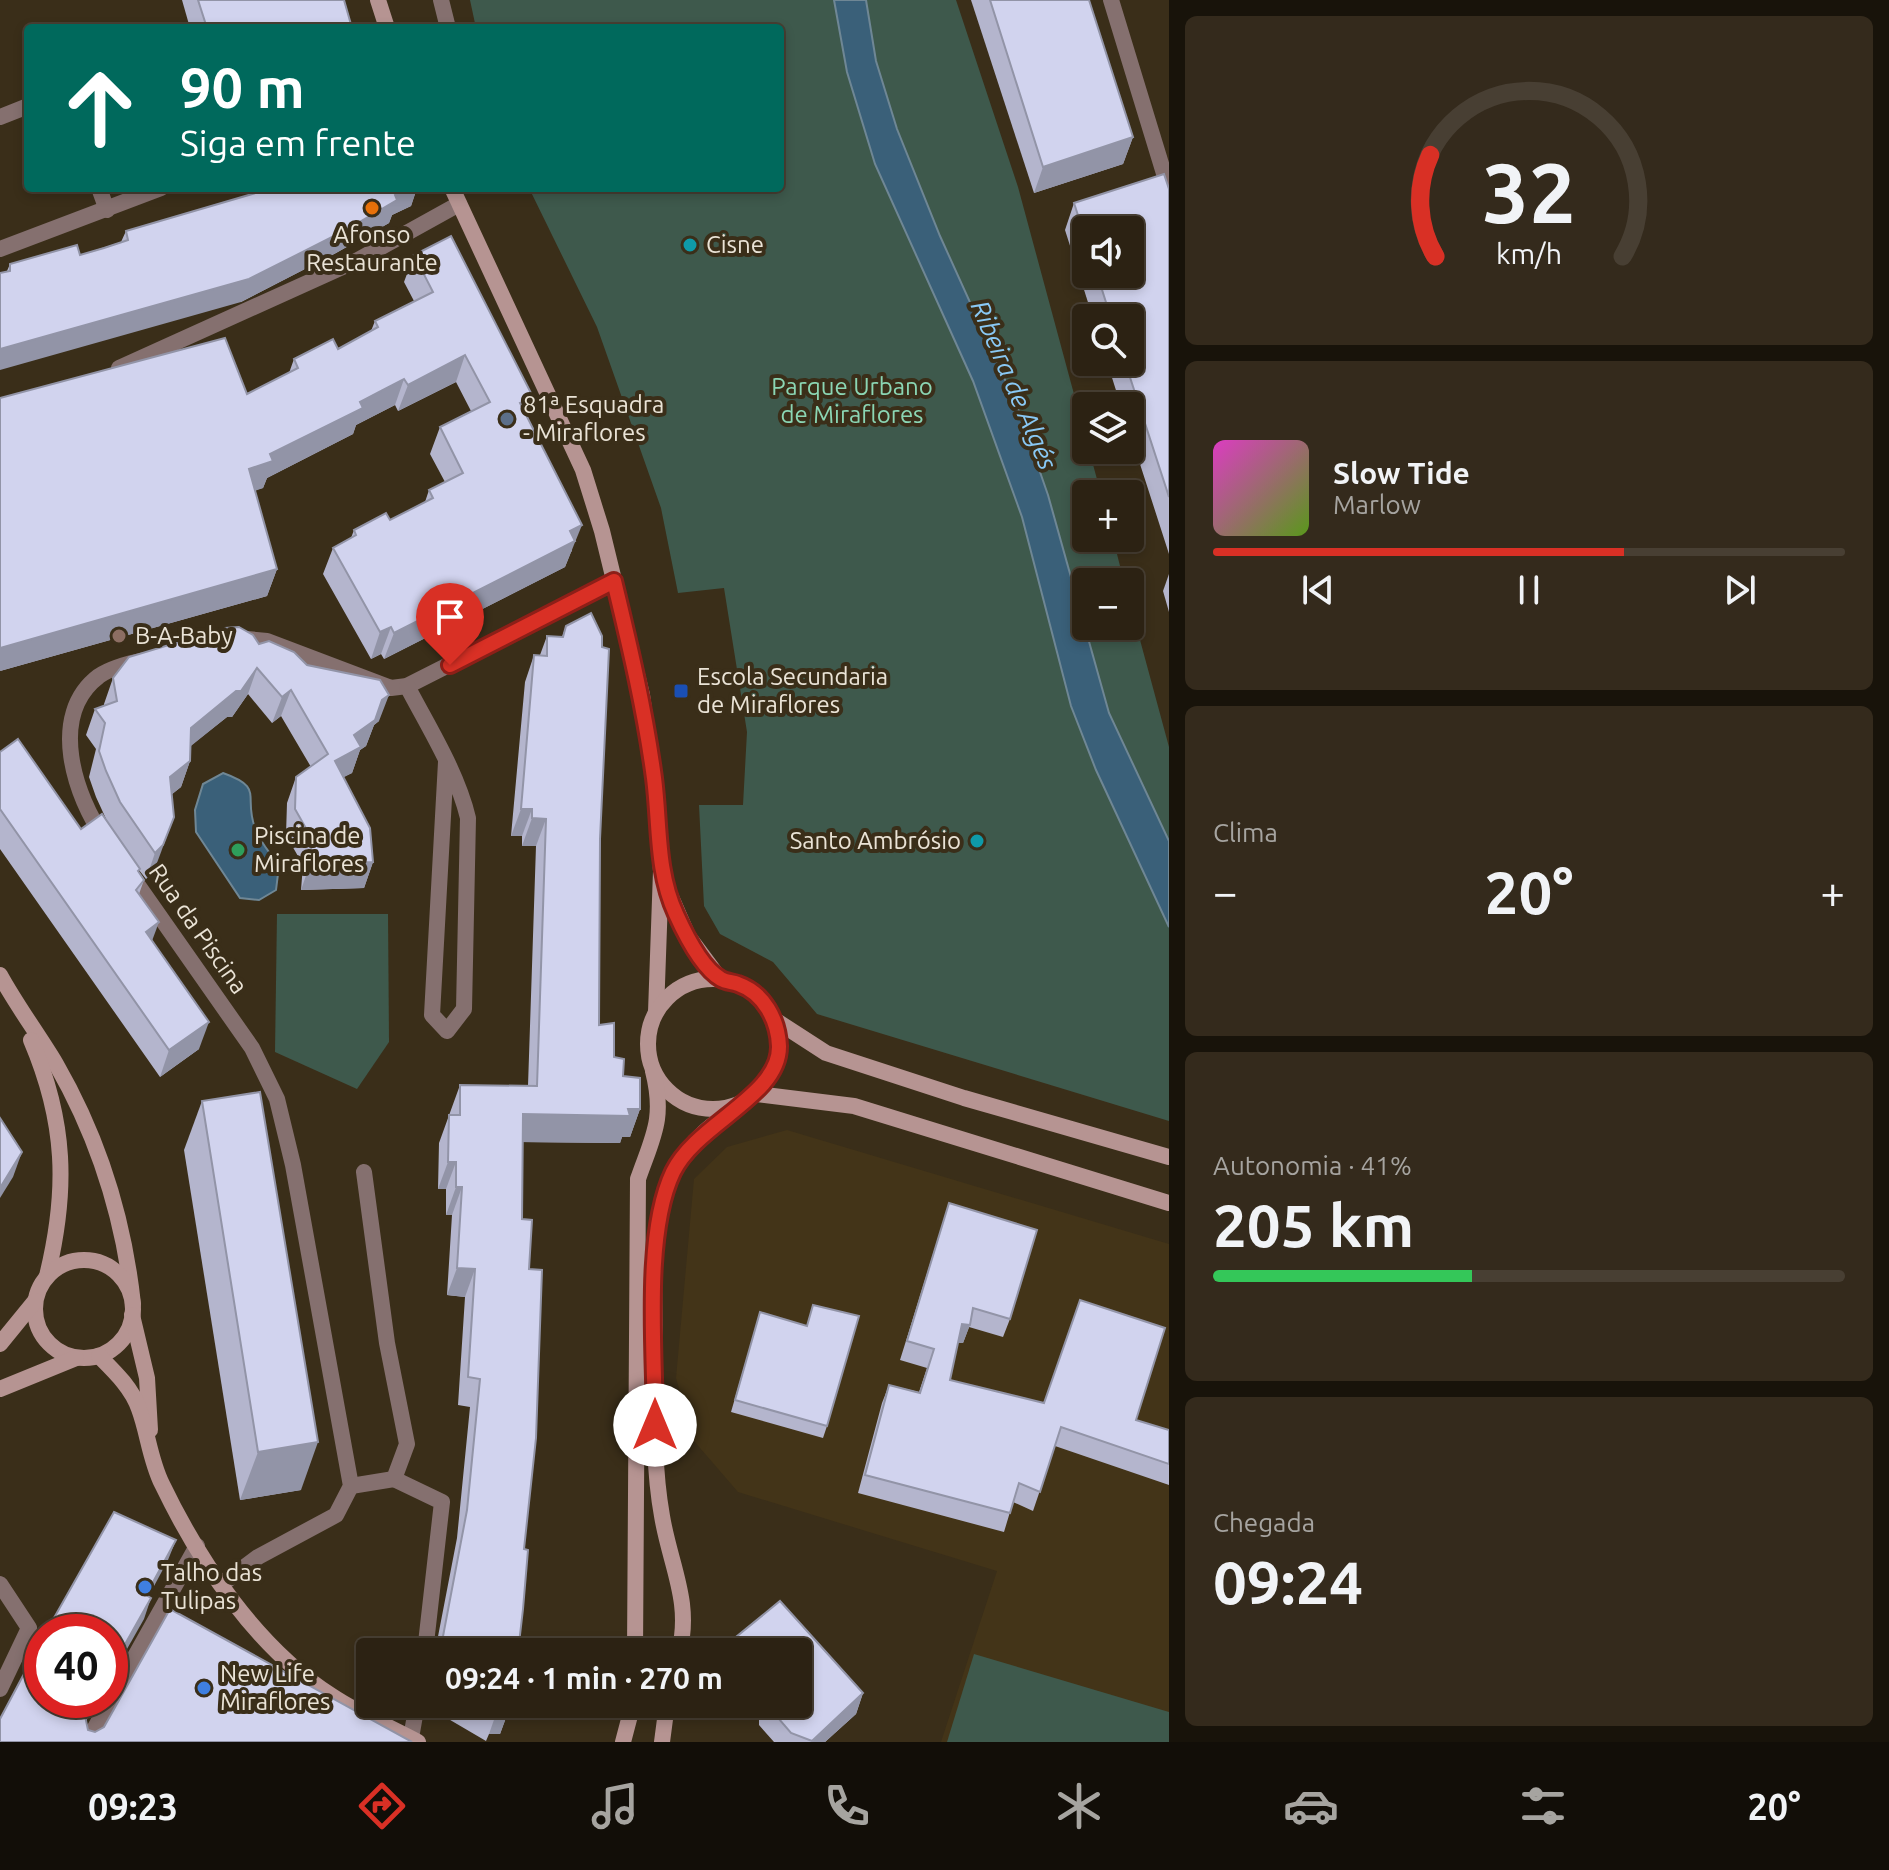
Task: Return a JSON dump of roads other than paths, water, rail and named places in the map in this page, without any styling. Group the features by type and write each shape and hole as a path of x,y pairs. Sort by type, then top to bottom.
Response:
{"street":[{"path":"378,0 386,24"},
{"path":"441,0 447,24"},
{"path":"1111,0 1169,190"},
{"path":"0,117 24,108"},
{"path":"100,192 107,210"},
{"path":"0,249 151,192"},
{"path":"454,192 583,470 614,581 647,724 659,825 661,871 656,1012"},
{"path":"98,374 127,366 358,260 459,204"},
{"path":"220,641 233,638 267,641 391,688 407,686 614,581"},
{"name":"Rua da Piscina","path":"164,655 123,665 98,677 81,696 70,725 79,794 117,856 252,1048 277,1099 293,1165 351,1486"},
{"path":"407,686 446,762 463,798 468,818 464,1009 447,1031 432,1015 446,762"},
{"path":"661,871 676,915 699,954 720,979"},
{"path":"0,975 55,1064 95,1147 125,1242 132,1309 150,1399 148,1443"},
{"path":"635,1638 638,1179 657,1132 660,1111 648,1056 649,1030 656,1012 670,995 689,983 720,979 742,985 764,1002 775,1020 779,1048 775,1068 751,1097 693,1143 674,1169 657,1230 656,1472 666,1544 683,1607 683,1638"},
{"path":"0,1344 36,1300 47,1276 57,1236 63,1178 60,1139 41,1065 11,995"},
{"path":"775,1020 826,1053 964,1098 1169,1157"},
{"path":"653,1071 667,1092 688,1105 725,1109 751,1097 854,1106 1169,1203"},
{"path":"364,1172 387,1343 407,1444 394,1479"},
{"path":"0,1389 76,1358 99,1356 122,1340 132,1309 119,1275 106,1265 75,1261 59,1266 47,1276"},
{"path":"36,1300 39,1330 60,1353 76,1358"},
{"path":"99,1356 129,1389 139,1407 156,1471 180,1522 222,1584 257,1628 304,1676 332,1696 415,1740 416,1718"},
{"path":"222,1584 258,1557 336,1515 351,1486 394,1479 442,1502 427,1638"},
{"path":"87,1742 197,1546"},
{"path":"0,1584 29,1628 0,1689"},
{"path":"623,1742 629,1718"},
{"path":"662,1742 665,1718"}],"water":[{"path":"834,0 866,0 876,61 897,129 940,236 1017,406 1048,495 1072,581 1072,640 1089,640 1109,713 1169,841 1169,927 1096,770 1071,706 1022,517 973,381 875,164 847,72"},
{"name":"Piscina de Miraflores","path":"223,773 236,778 248,788 257,833 279,866 276,890 259,900 240,898 196,832 195,810 203,784"}],"place":[{"name":"Afonso Restaurante","path":"372,208"},
{"name":"Cisne","path":"690,245"},
{"name":"81ª Esquadra - Miraflores","path":"507,419"},
{"name":"B-A-Baby","path":"119,636"},
{"name":"Escola Secundaria de Miraflores","path":"681,691"},
{"name":"Santo Ambrósio","path":"977,841"},
{"name":"Piscina de Miraflores","path":"238,850"},
{"name":"Talho das Tulipas","path":"145,1587"},
{"name":"New Life Miraflores","path":"204,1688"}],"water label":[{"name":"Ribeira de Algés","path":"1014,385"}],"park label":[{"name":"Parque Urbano de Miraflores","path":"852,401"}]}
